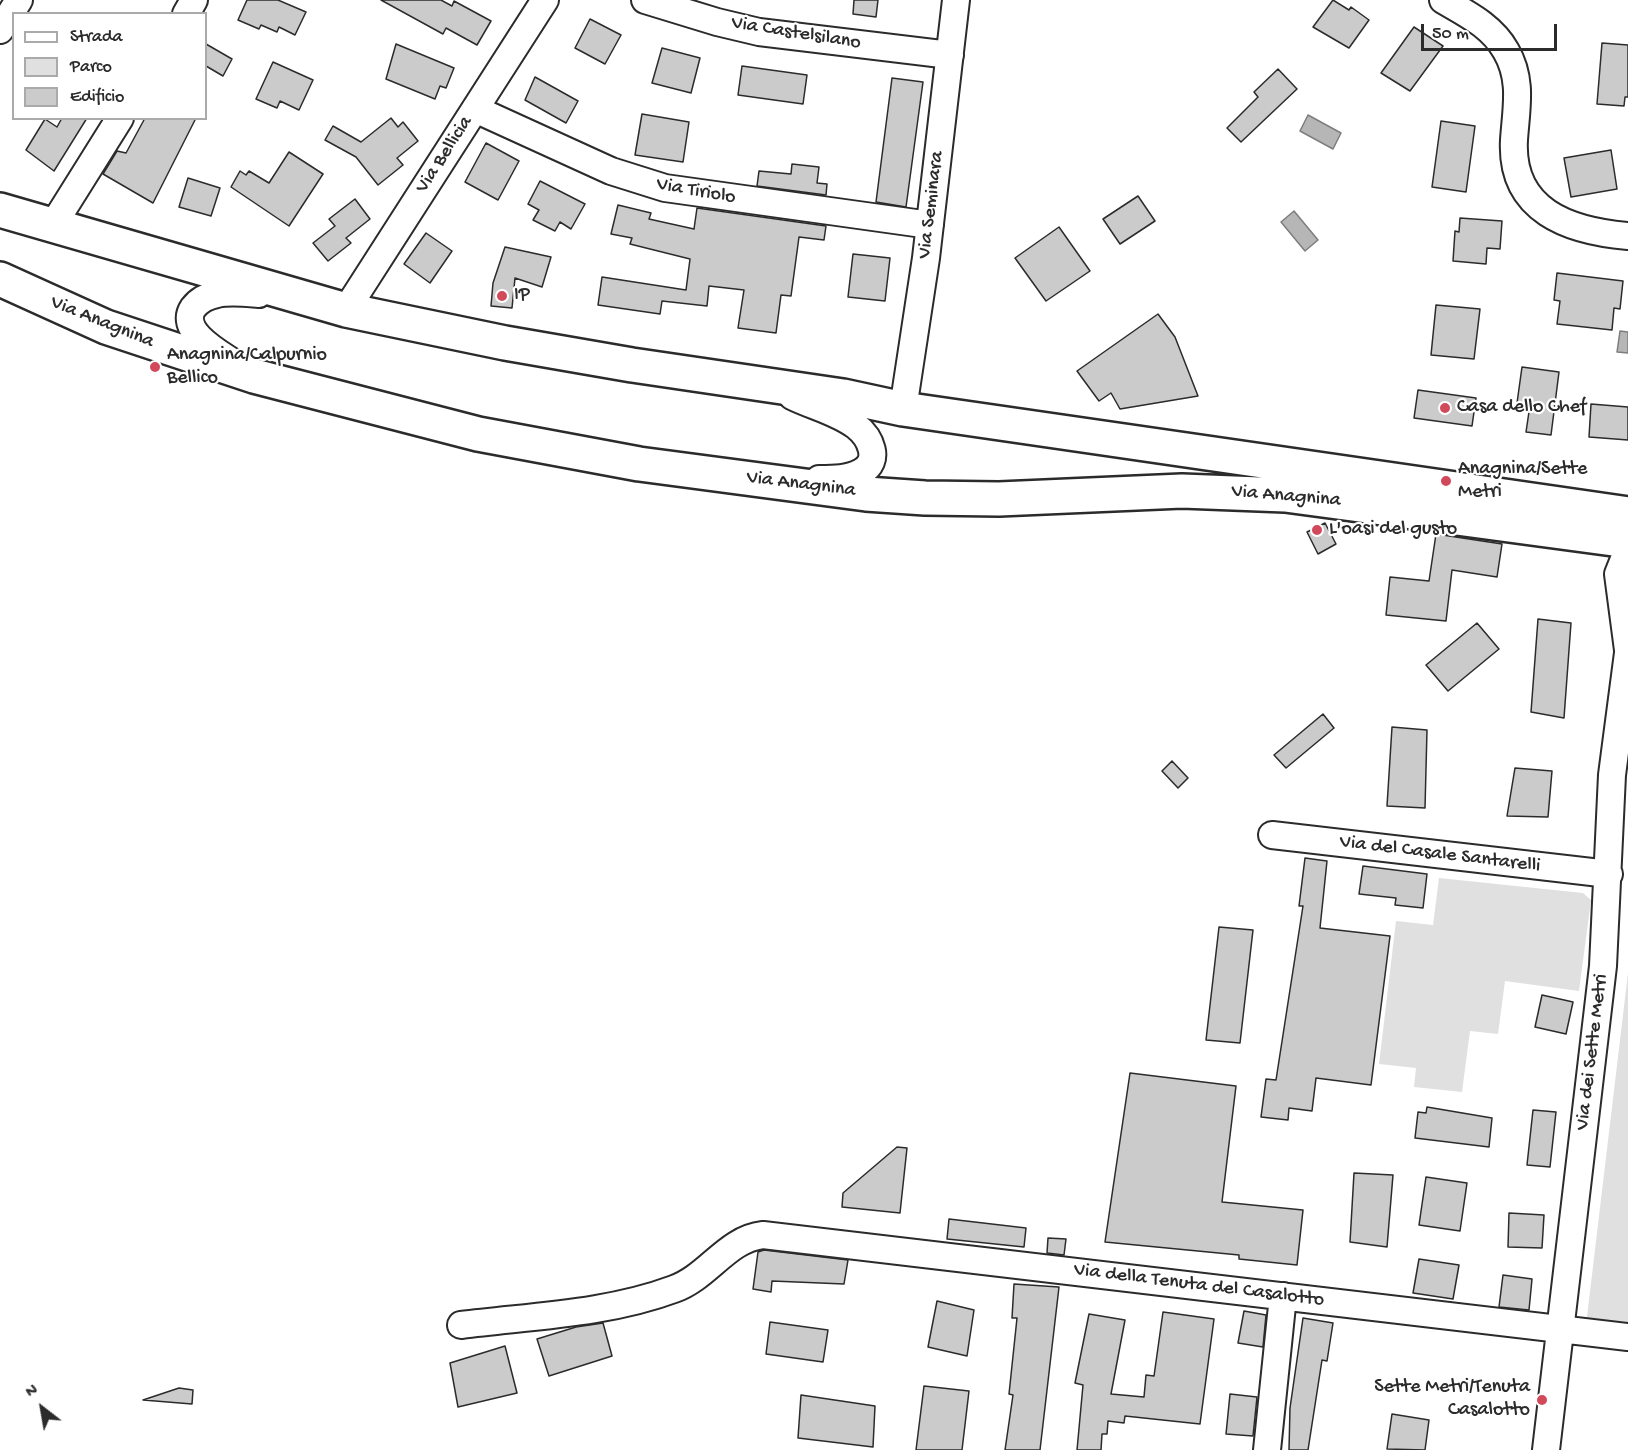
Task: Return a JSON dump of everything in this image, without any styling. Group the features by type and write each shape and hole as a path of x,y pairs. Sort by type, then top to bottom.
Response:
{"main road":[{"name":"Via Anagnina","path":"0,210 346,310 528,347 903,408 1628,514"},
{"name":"Via Anagnina","path":"0,279 106,327 254,376 478,434 639,464 925,498 999,499 1224,491 1352,503 1628,541"}],"street":[{"path":"0,30 19,0"},
{"name":"Via Bellicia","path":"346,310 545,0"},
{"name":"Via Castelsilano","path":"645,0 759,32 950,55"},
{"name":"Via Seminara","path":"903,408 930,225 956,0"},
{"path":"1443,0 1480,22 1497,38 1507,52 1517,78 1515,162 1526,192 1542,209 1569,225 1628,236"},
{"name":"Via Tiriolo","path":"475,109 611,171 664,188 930,225"},
{"path":"53,225 119,120"},
{"path":"254,376 200,338 192,327 191,312 200,301 218,293 295,295"},
{"path":"717,475 832,479 860,473 869,465 872,457 871,444 857,426 769,385"},
{"name":"Via dei Sette Metri","path":"1545,1450 1603,966 1615,885 1628,652 1618,574 1628,549"},
{"name":"Via del Casale Santarelli","path":"1272,835 1615,885"},
{"name":"Via della Tenuta del Casalotto","path":"461,1324 631,1303 687,1284 742,1240 769,1235 1628,1337"},
{"path":"1268,1450 1283,1296"}],"green space":[{"path":"1439,878 1583,893 1591,900 1579,991 1505,981 1498,1034 1470,1031 1462,1092 1414,1087 1416,1068 1379,1064 1396,921 1433,925"},
{"path":"1628,973 1628,1330 1586,1325"}],"shaded area":[{"path":"1308,115 1341,133 1333,149 1300,131"},
{"path":"1294,211 1318,240 1305,251 1281,222"},
{"path":"1620,331 1628,332 1628,353 1617,352"}],"building":[{"path":"247,0 278,0 306,12 295,35 279,27 277,32 261,25 259,29 238,20"},
{"path":"381,0 441,0 452,6 454,1 491,21 477,45 446,28 443,34"},
{"path":"854,0 878,0 876,17 853,14"},
{"path":"1333,0 1349,10 1351,7 1369,20 1349,48 1313,27"},
{"path":"590,19 621,35 605,64 575,48"},
{"path":"1414,27 1443,46 1410,91 1381,73"},
{"path":"1602,43 1628,45 1628,97 1625,97 1624,106 1597,104"},
{"path":"396,44 454,68 446,88 440,86 435,99 386,79"},
{"path":"207,45 232,59 223,76 207,67"},
{"path":"662,48 700,58 691,93 652,83"},
{"path":"273,62 313,80 299,110 280,101 277,108 256,99"},
{"path":"742,66 807,75 803,104 738,95"},
{"path":"1278,69 1297,89 1241,142 1227,128 1258,97 1254,92"},
{"path":"535,77 578,101 566,123 525,100"},
{"path":"892,78 923,82 906,207 876,202"},
{"path":"642,114 689,122 683,162 635,155"},
{"path":"391,118 398,127 403,122 418,141 397,158 403,165 378,185 356,157 325,140 333,126 361,142"},
{"path":"44,120 57,127 61,120 86,120 54,171 26,150"},
{"path":"144,120 195,120 153,203 103,174 117,151 126,153"},
{"path":"1441,121 1475,126 1466,192 1432,187"},
{"path":"486,143 519,161 498,200 465,182"},
{"path":"1611,150 1617,189 1571,197 1564,158"},
{"path":"289,152 323,174 289,226 231,187 240,171 246,175 249,171 269,183"},
{"path":"792,164 819,167 817,183 827,184 826,195 757,186 759,171 791,174"},
{"path":"188,178 220,188 211,216 179,207"},
{"path":"540,181 585,204 571,229 560,222 555,231 533,220 539,210 528,204"},
{"path":"1138,196 1155,221 1120,244 1103,219"},
{"path":"355,199 370,219 346,238 351,243 328,261 313,243 335,226 329,219"},
{"path":"618,205 651,213 649,219 694,229 697,208 826,226 824,240 799,237 791,296 781,295 776,333 738,328 744,290 709,286 707,306 662,301 660,314 598,305 602,277 686,290 690,259 630,244 632,238 611,234"},
{"path":"1460,218 1502,221 1500,249 1487,248 1486,264 1453,261 1455,231 1459,232"},
{"path":"1059,227 1090,271 1046,301 1015,258"},
{"path":"426,233 452,251 430,283 404,264"},
{"path":"505,247 551,257 542,287 515,278 512,308 491,306 493,283"},
{"path":"853,254 890,258 885,301 848,297"},
{"path":"1557,273 1623,281 1620,309 1614,308 1612,330 1557,324 1560,301 1554,300"},
{"path":"1436,305 1480,309 1474,359 1431,355"},
{"path":"1158,314 1175,337 1198,396 1120,409 1111,393 1099,401 1077,371"},
{"path":"1522,367 1559,372 1551,435 1526,432 1530,405 1517,403"},
{"name":"Casa dello Chef","path":"1418,390 1476,398 1472,426 1414,418"},
{"path":"1591,404 1628,407 1628,440 1589,437"},
{"path":"1325,523 1336,544 1318,554 1307,532"},
{"path":"1436,534 1502,544 1497,577 1452,570 1446,621 1386,615 1390,577 1429,581"},
{"path":"1538,619 1571,623 1564,718 1531,712"},
{"path":"1477,623 1499,649 1448,691 1426,665"},
{"path":"1323,714 1334,728 1286,768 1274,755"},
{"path":"1392,727 1427,730 1425,808 1387,806"},
{"path":"1172,761 1188,778 1178,788 1162,771"},
{"path":"1515,768 1552,771 1548,817 1507,816"},
{"path":"1305,858 1327,861 1320,928 1390,936 1371,1085 1316,1078 1312,1111 1289,1108 1288,1120 1261,1117 1266,1079 1276,1080 1303,906 1299,906"},
{"path":"1363,866 1427,874 1423,908 1395,905 1396,898 1359,894"},
{"path":"1219,927 1253,930 1240,1043 1206,1040"},
{"path":"1542,995 1573,1002 1566,1034 1535,1027"},
{"path":"1130,1073 1236,1086 1222,1202 1303,1210 1297,1265 1239,1259 1239,1255 1105,1242"},
{"path":"1427,1107 1492,1118 1489,1147 1415,1138 1418,1112 1426,1113"},
{"path":"1533,1110 1556,1112 1550,1167 1527,1165"},
{"path":"897,1147 907,1148 900,1213 842,1207 843,1193"},
{"path":"1354,1173 1393,1175 1387,1247 1350,1242"},
{"path":"1426,1177 1467,1183 1460,1231 1419,1225"},
{"path":"1509,1213 1544,1215 1542,1248 1508,1247"},
{"path":"949,1219 1026,1228 1024,1247 947,1239"},
{"path":"1048,1238 1066,1239 1064,1255 1047,1253"},
{"path":"764,1250 848,1260 844,1284 772,1281 771,1292 753,1289 758,1252"},
{"path":"1419,1259 1459,1265 1453,1299 1413,1293"},
{"path":"1503,1275 1532,1279 1529,1310 1499,1307"},
{"path":"1014,1284 1059,1287 1040,1450 1005,1450 1013,1395 1009,1394 1017,1318 1012,1318"},
{"path":"937,1301 974,1310 967,1356 928,1347"},
{"path":"1244,1311 1266,1315 1263,1347 1238,1343"},
{"path":"1163,1312 1214,1319 1200,1424 1125,1416 1124,1423 1108,1421 1107,1434 1102,1434 1101,1450 1077,1450 1083,1385 1075,1383 1089,1314 1125,1320 1111,1394 1144,1397 1146,1375 1154,1376"},
{"path":"1303,1318 1333,1323 1327,1361 1322,1360 1308,1450 1289,1450 1290,1408"},
{"path":"770,1322 828,1330 823,1362 766,1354"},
{"path":"603,1323 612,1356 549,1376 537,1339 576,1327"},
{"path":"505,1346 517,1393 458,1407 450,1363"},
{"path":"924,1386 969,1391 962,1450 916,1450"},
{"path":"179,1388 193,1390 192,1404 143,1400"},
{"path":"1230,1394 1257,1397 1253,1436 1226,1434"},
{"path":"801,1395 875,1406 873,1447 798,1438"},
{"path":"1392,1414 1429,1420 1425,1450 1387,1449"}],"place":[{"name":"IP","path":"502,296"},
{"name":"Anagnina/Calpurnio Bellico","path":"155,367"},
{"name":"Casa dello Chef","path":"1445,408"},
{"name":"Anagnina/Sette Metri","path":"1446,481"},
{"name":"L'oasi del gusto","path":"1317,530"},
{"name":"Sette Metri/Tenuta Casalotto","path":"1542,1400"}]}
